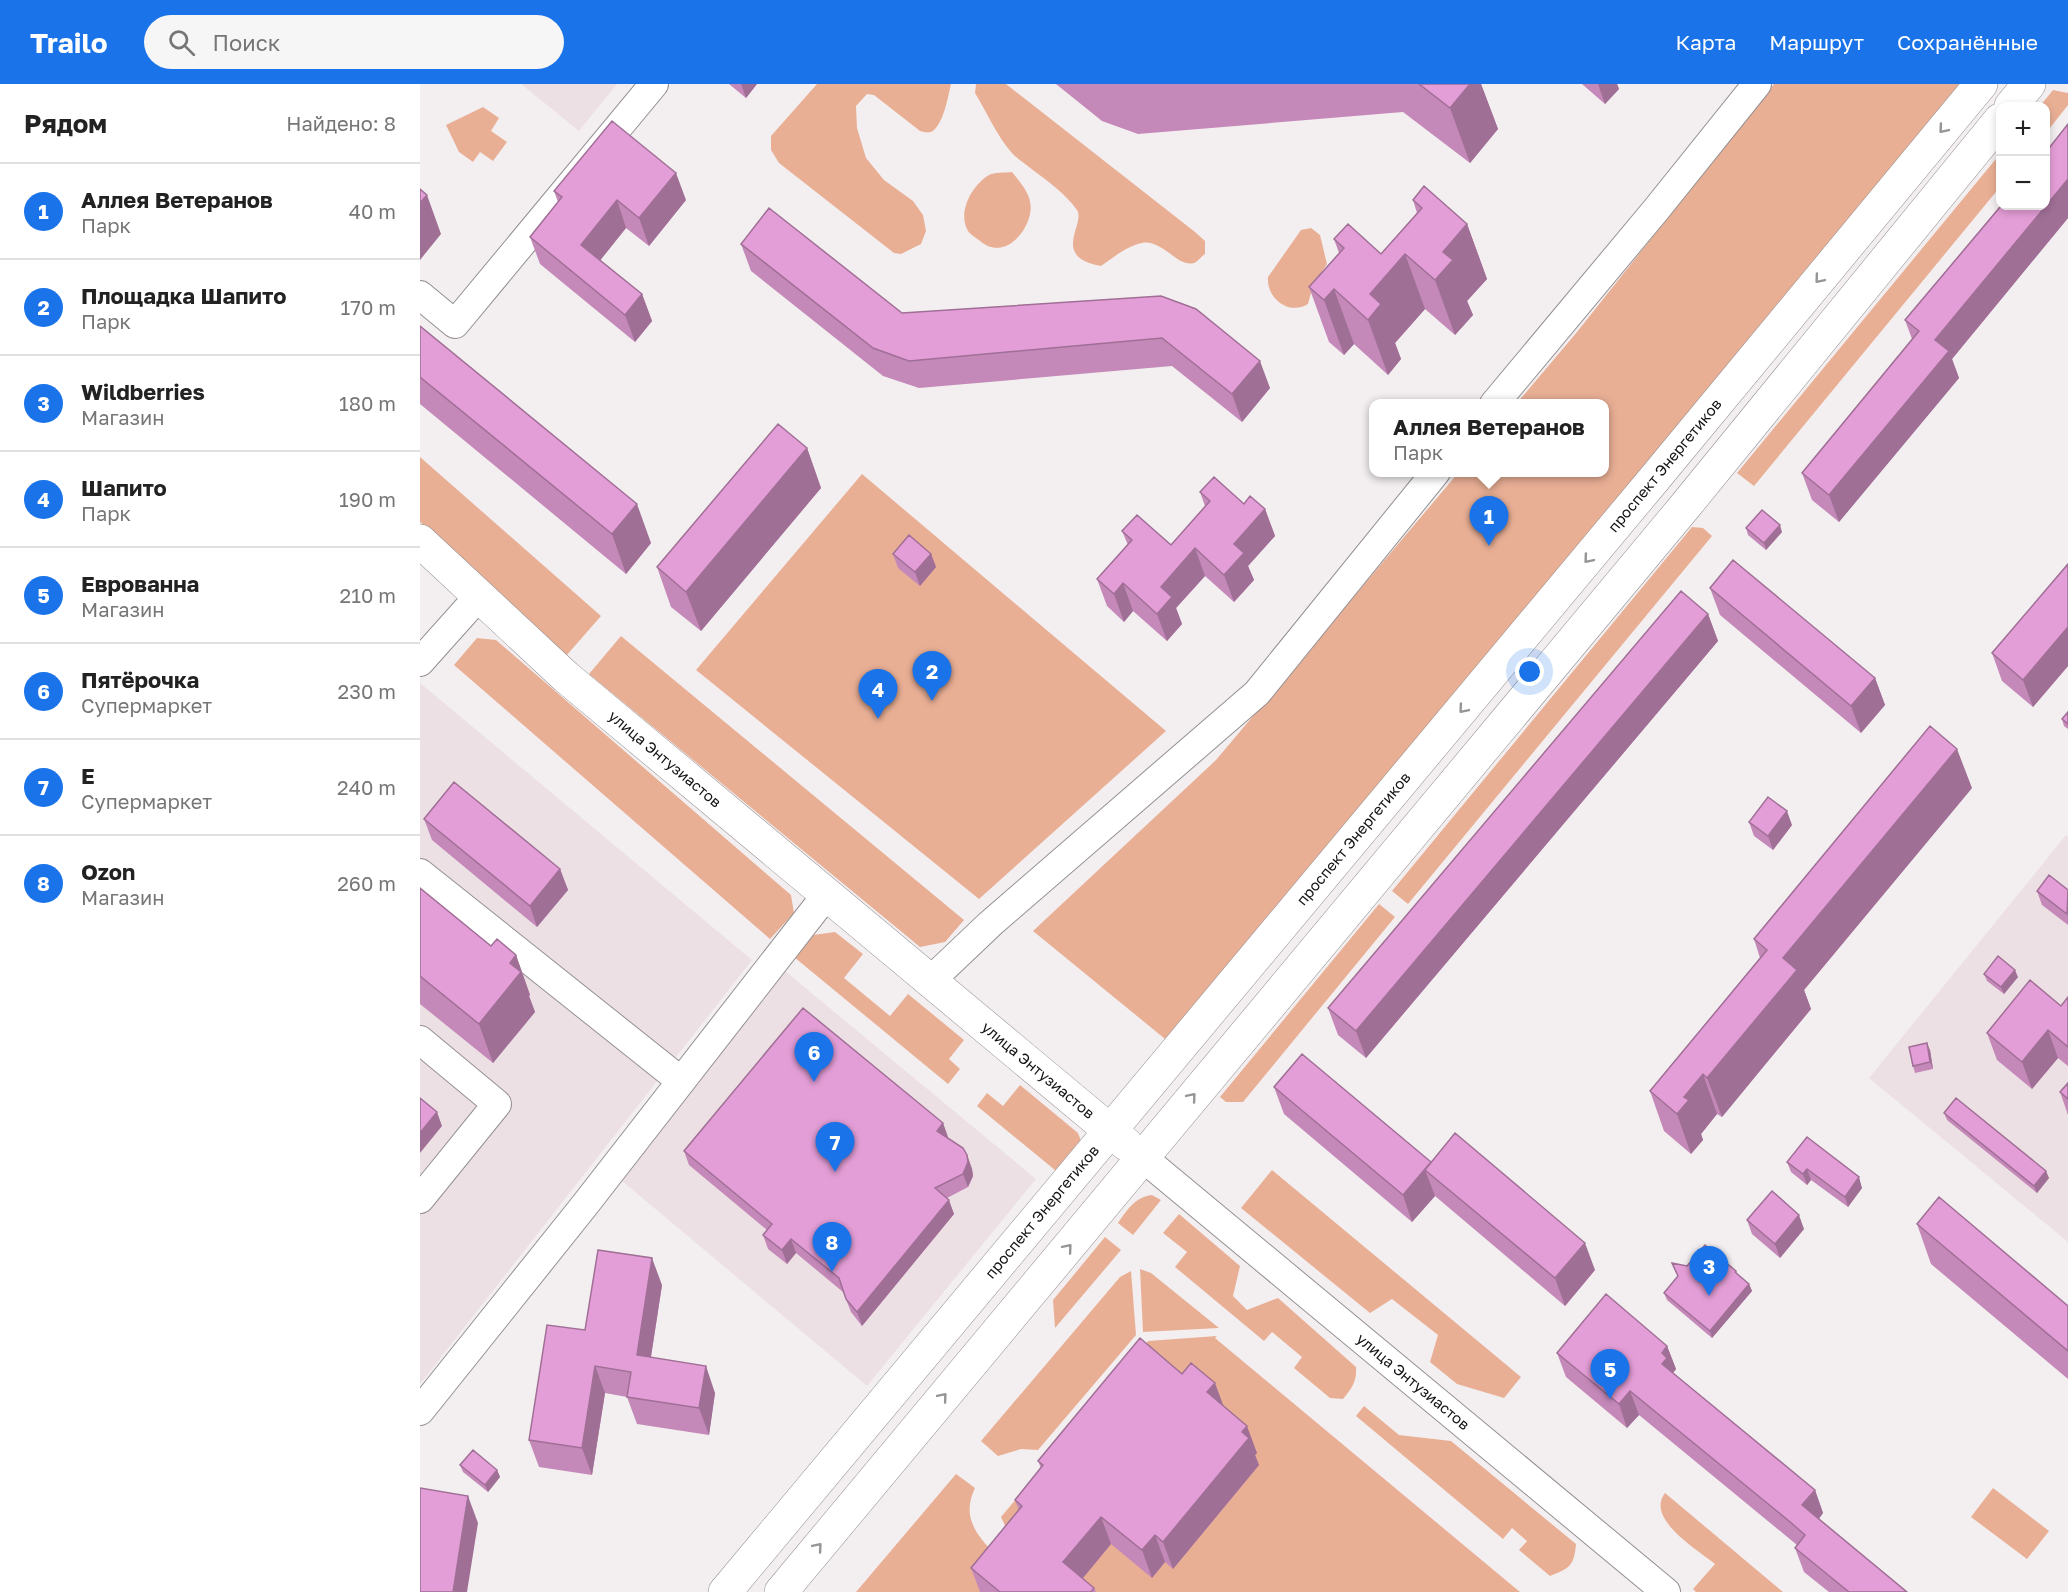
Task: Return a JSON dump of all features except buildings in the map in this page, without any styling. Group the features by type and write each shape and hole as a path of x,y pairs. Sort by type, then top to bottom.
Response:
{"main road":[{"name":"проспект Энергетиков","path":"735,1589 1110,1131 1981,84"},
{"path":"2014,102 2030,84"},
{"path":"781,1592 1694,496 1996,126"},
{"name":"улица Энтузиастов","path":"420,541 566,677 1142,1157"}],"street":[{"path":"420,295 455,324 654,84"},
{"path":"1498,399 1648,220 1757,84"},
{"path":"930,981 990,924 1257,693 1432,477"},
{"path":"420,662 479,596"},
{"path":"420,873 681,1081"},
{"path":"421,1407 577,1215 827,894"},
{"path":"420,1040 497,1104 420,1199"},
{"name":"улица Энтузиастов","path":"1142,1157 1666,1592"}],"shaded area":[{"path":"521,84 617,84 579,131"},
{"path":"817,84 951,84 943,115 931,132 920,131 874,95 867,94 856,106 857,128 866,158 884,180 913,201 923,215 926,231 921,244 901,254 894,253 779,163 771,150 771,136"},
{"path":"976,84 1006,84 1195,232 1205,241 1205,254 1195,262 1188,263 1156,245 1142,243 1121,252 1101,266 1086,262 1077,255 1073,248 1079,216 1077,210 1061,192 1017,158 1006,146 975,93"},
{"path":"1774,84 1963,84 1170,1043 1033,931 1216,760 1455,477 1609,477 1609,399 1520,399 1577,332"},
{"path":"2053,90 2068,93 2068,105 2050,128 2050,102 2043,102"},
{"path":"483,107 499,118 491,131 507,142 493,161 480,152 473,162 459,152 446,125"},
{"path":"1996,159 1996,192 1754,486 1737,473"},
{"path":"1012,172 1028,195 1030,214 1024,229 1014,241 994,248 986,245 968,231 965,224 965,208 972,192 983,179 991,174"},
{"path":"1311,228 1320,235 1327,264 1313,285 1308,304 1293,308 1280,303 1275,298 1268,285 1268,277 1301,230"},
{"path":"420,457 601,616 566,656 420,522"},
{"path":"862,474 1166,731 979,899 696,670"},
{"path":"1692,527 1703,528 1712,536 1408,904 1392,891"},
{"path":"621,636 964,920 945,942 920,947 589,674"},
{"path":"477,638 496,640 791,895 794,913 770,939 454,665"},
{"path":"420,683 752,960 420,1384"},
{"path":"2066,835 2068,837 2068,1242 1869,1078"},
{"path":"1379,904 1395,917 1243,1102 1226,1102 1220,1097"},
{"path":"835,932 863,954 844,978 890,1016 908,994 964,1040 949,1059 960,1069 948,1084 794,957 813,935"},
{"path":"785,971 1036,1179 867,1386 622,1181"},
{"path":"1020,1085 1078,1133 1081,1141 1061,1175 977,1106 987,1093 1003,1106"},
{"path":"1272,1170 1521,1377 1504,1398 1457,1384 1430,1362 1438,1335 1392,1299 1370,1313 1241,1208"},
{"path":"1152,1195 1161,1200 1133,1235 1118,1223 1136,1201"},
{"path":"1179,1214 1240,1266 1233,1296 1247,1310 1278,1298 1356,1367 1353,1384 1343,1399 1330,1398 1294,1368 1302,1357 1272,1332 1264,1341 1175,1267 1187,1252 1163,1233"},
{"path":"1105,1237 1121,1250 1055,1328 1053,1300"},
{"path":"1140,1269 1151,1273 1219,1328 1143,1332"},
{"path":"1131,1271 1136,1335 1038,1450 1021,1449 998,1456 981,1441 1120,1277"},
{"path":"1217,1336 1215,1338 1520,1592 856,1592 956,1474 975,1488 971,1499 971,1519 979,1535 1000,1559 1013,1543 1001,1517 1148,1341"},
{"path":"1364,1406 1399,1435 1451,1441 1576,1544 1570,1565 1550,1576 1519,1550 1527,1541 1512,1528 1503,1539 1356,1416"},
{"path":"1993,1488 2049,1531 2027,1559 1971,1517"},
{"path":"1665,1493 1783,1592 1696,1592 1693,1589 1715,1564 1686,1542 1668,1523 1662,1513 1661,1503"}],"place":[{"name":"Аллея Ветеранов","path":"1489,546"},
{"name":"Площадка Шапито","path":"932,701"},
{"name":"Шапито","path":"878,719"},
{"name":"Пятёрочка","path":"814,1082"},
{"name":"Е","path":"835,1172"},
{"name":"Ozon","path":"832,1272"},
{"name":"Wildberries","path":"1709,1296"},
{"name":"Еврованна","path":"1610,1399"}]}
